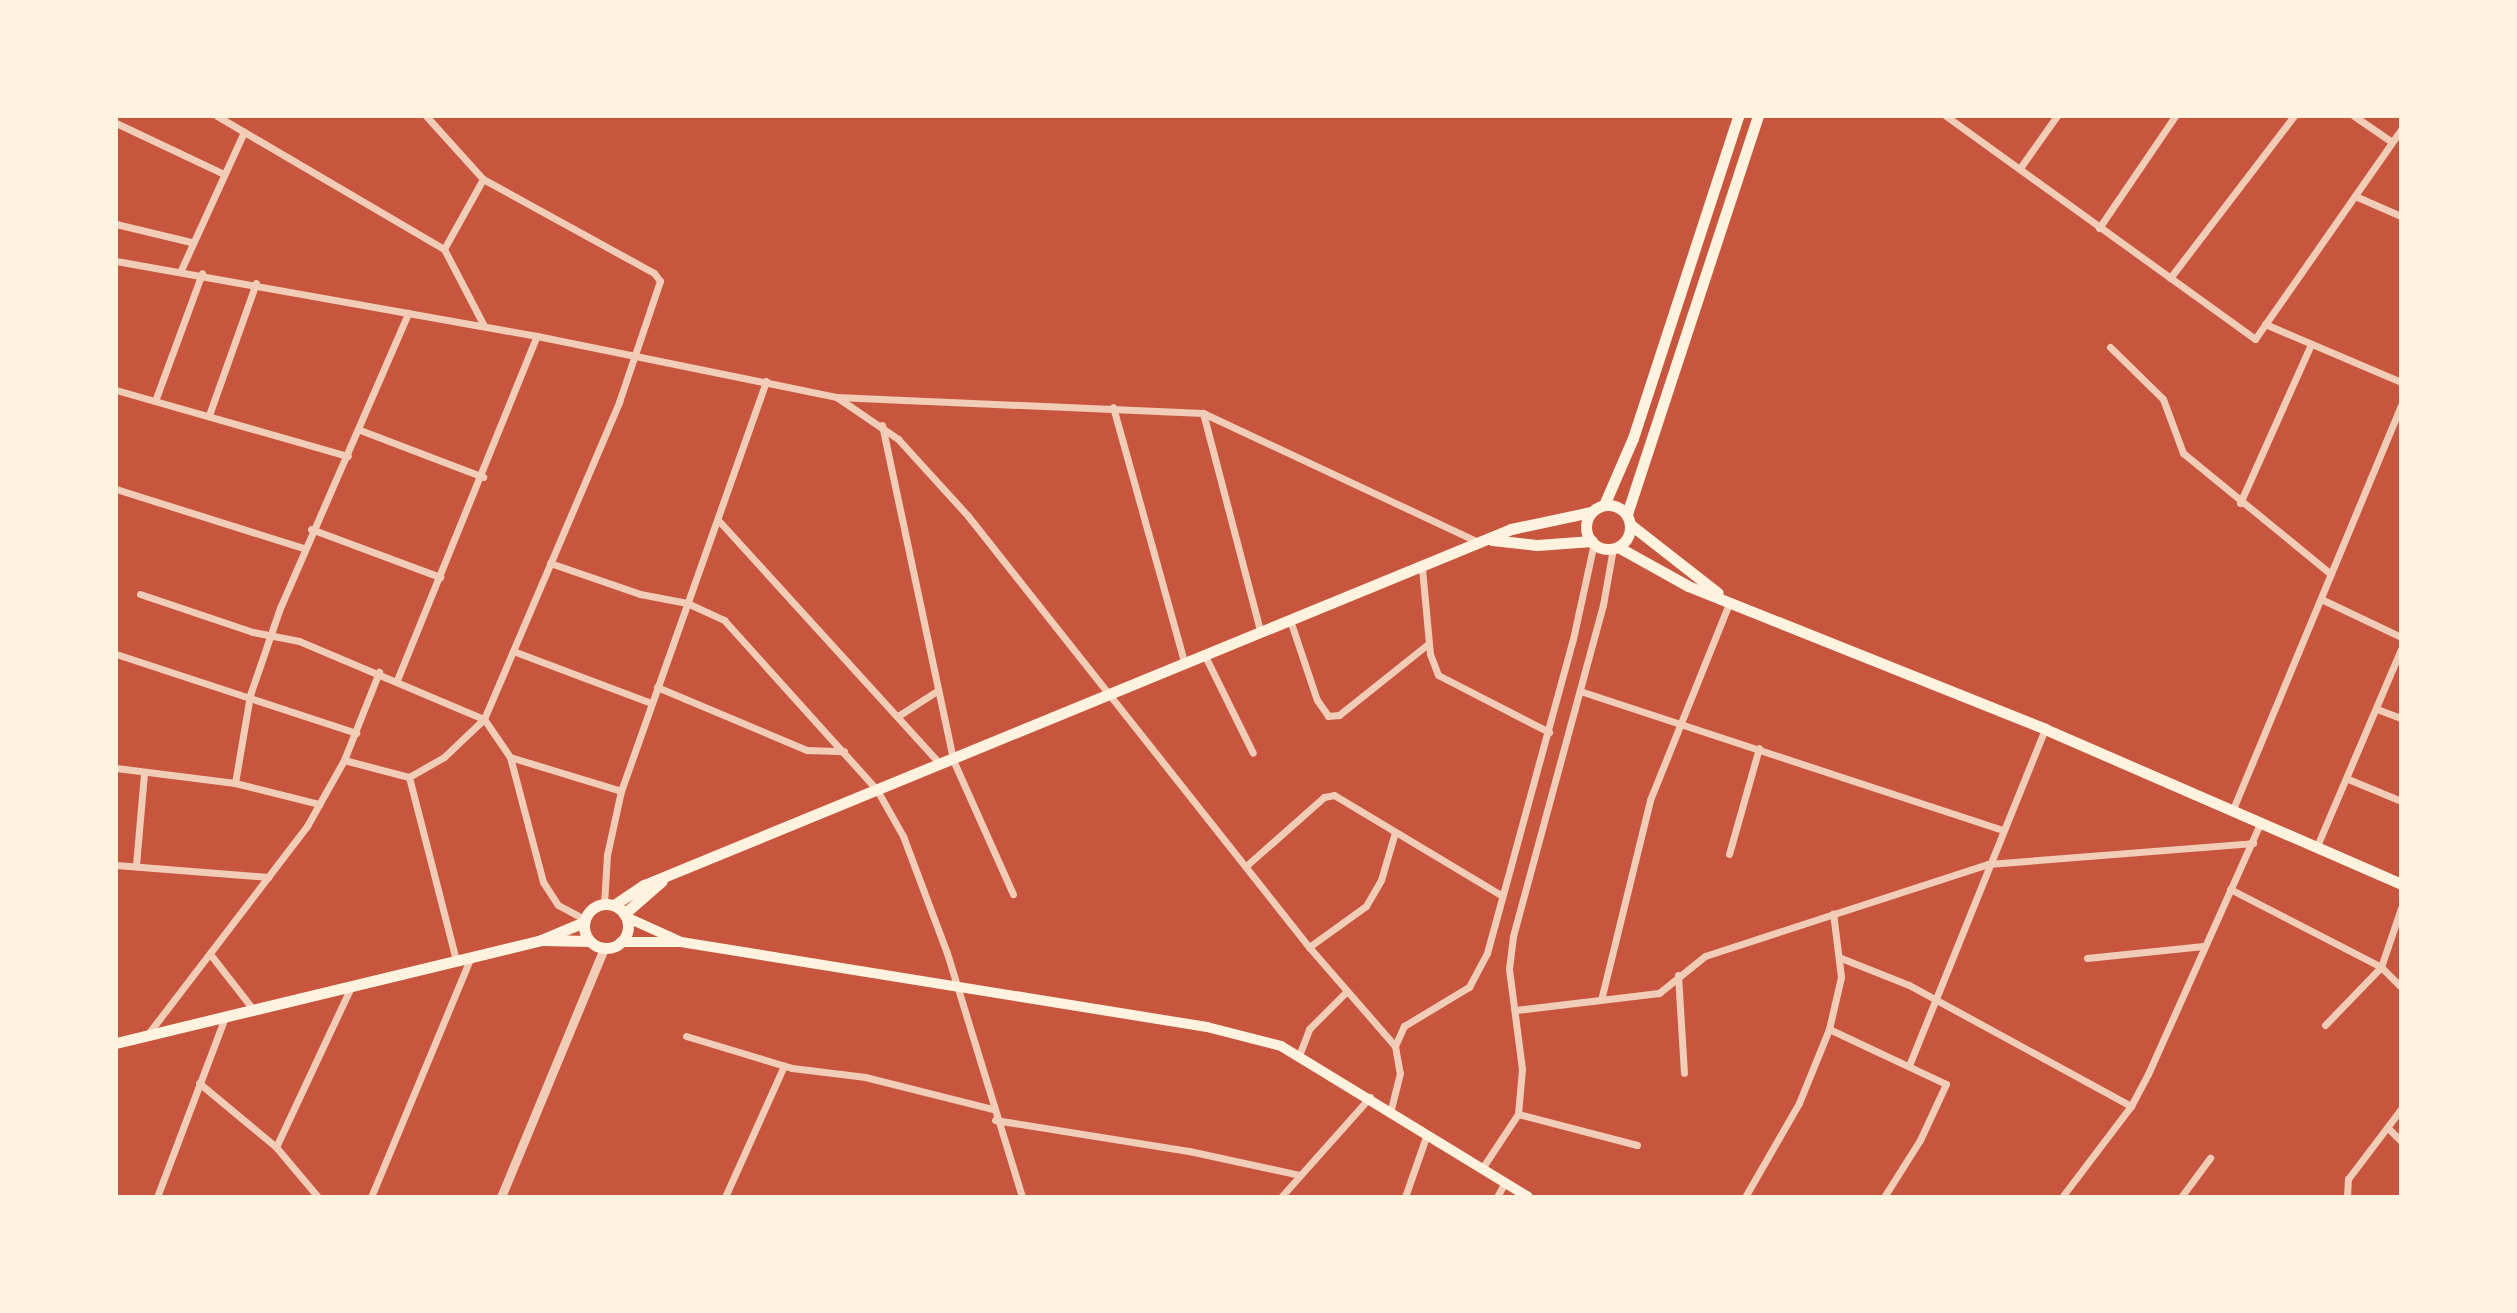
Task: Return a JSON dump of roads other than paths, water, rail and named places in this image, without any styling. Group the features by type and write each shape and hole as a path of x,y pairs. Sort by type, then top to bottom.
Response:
{"main road":[{"path":"116,1043 541,940 584,921 630,892 941,766 1184,662 1531,522 1591,512 1604,505 1633,438 1738,116"},
{"path":"1615,548 1629,520 1758,116"},
{"path":"1604,505 1629,520 1727,600"},
{"path":"1591,512 1586,527 1593,542"},
{"path":"1487,542 1537,545 1593,542 1615,548 1688,586 2045,729 2401,884"},
{"path":"621,942 625,916 662,881"},
{"path":"609,904 625,916 681,942"},
{"path":"584,921 589,941"},
{"path":"541,940 589,941 604,948 621,942 681,942 958,990 1207,1027 1300,1053 1528,1197"}],"street":[{"path":"217,116 232,120 244,132 444,249 484,326"},
{"path":"344,760 409,777 444,757 484,719 635,355 658,285 654,273 483,179 426,116"},
{"path":"1946,116 2255,339 2401,130"},
{"path":"2020,168 2057,116"},
{"path":"2099,228 2175,116"},
{"path":"2170,278 2294,116"},
{"path":"2354,116 2392,142"},
{"path":"116,123 224,174"},
{"path":"181,270 191,242 244,132"},
{"path":"444,249 483,179"},
{"path":"2355,196 2401,216"},
{"path":"116,224 191,242"},
{"path":"116,261 202,273 537,336 836,397 1203,413 1487,542"},
{"path":"155,401 202,273"},
{"path":"209,415 256,283"},
{"path":"235,783 250,695 303,548 360,430 408,313"},
{"path":"2265,324 2401,382"},
{"path":"397,680 483,477 537,336"},
{"path":"2240,503 2311,344"},
{"path":"2110,347 2163,399 2183,453 2240,503 2331,574"},
{"path":"609,904 607,855 621,791 766,381"},
{"path":"116,390 348,456"},
{"path":"836,397 882,425 968,516 1309,947 1395,1046"},
{"path":"2233,809 2401,405"},
{"path":"1113,407 1184,662"},
{"path":"1203,413 1260,631"},
{"path":"882,425 953,760 1013,894"},
{"path":"360,430 483,477"},
{"path":"116,489 303,548"},
{"path":"719,521 941,766"},
{"path":"311,529 440,577"},
{"path":"1391,1110 1399,1086 1395,1046 1404,1026 1469,987 1487,953 1549,732 1593,542"},
{"path":"1483,1167 1518,1114 1522,1069 1509,969 1513,936 1580,691 1615,548"},
{"path":"550,563 640,594 687,603 713,613 736,631 877,790 903,836 958,990 995,1120 1022,1197"},
{"path":"1422,568 1428,644 1434,668 1445,682 1549,732"},
{"path":"140,594 379,672 484,719 510,757 537,869 558,905 584,921"},
{"path":"2321,599 2401,637"},
{"path":"1601,1000 1650,800 1727,600"},
{"path":"1290,620 1317,700 1328,716 1349,708 1428,644"},
{"path":"2317,846 2401,649"},
{"path":"513,651 651,703"},
{"path":"116,654 250,695 356,733"},
{"path":"1204,654 1253,753"},
{"path":"148,1034 269,877 319,804 344,760 379,672"},
{"path":"657,687 807,750 844,751"},
{"path":"898,716 937,691"},
{"path":"1580,691 2003,830"},
{"path":"2377,709 2401,718"},
{"path":"1910,1063 2045,729"},
{"path":"1729,854 1759,748"},
{"path":"510,757 621,791"},
{"path":"116,768 144,774 235,783 319,804"},
{"path":"136,865 144,774"},
{"path":"409,777 456,960"},
{"path":"2348,779 2401,801"},
{"path":"1246,866 1329,795 1501,895"},
{"path":"2062,1197 2131,1106 2261,821"},
{"path":"1309,947 1366,906 1381,880 1395,832"},
{"path":"1516,1010 1659,993 1705,956 1988,864 2253,843"},
{"path":"116,865 269,877"},
{"path":"2230,889 2381,967 2401,987"},
{"path":"2325,1025 2381,967 2401,908"},
{"path":"1745,1197 1799,1103 1829,1029 1841,958 1833,913"},
{"path":"2087,958 2203,946"},
{"path":"501,1197 604,948"},
{"path":"210,954 252,1008"},
{"path":"371,1197 471,957"},
{"path":"1841,958 1934,1001 2131,1106"},
{"path":"1678,975 1684,1073"},
{"path":"276,1147 351,985"},
{"path":"1300,1053 1309,1029 1346,992"},
{"path":"157,1197 226,1015"},
{"path":"1829,1029 1910,1063 1946,1084 1920,1140 1884,1197"},
{"path":"686,1036 784,1066 865,1077 992,1109"},
{"path":"725,1197 784,1066"},
{"path":"199,1083 276,1147 318,1197"},
{"path":"1281,1197 1370,1096"},
{"path":"2347,1197 2348,1179 2401,1109"},
{"path":"1518,1114 1637,1145"},
{"path":"995,1120 1189,1151 1300,1175"},
{"path":"2388,1128 2401,1141"},
{"path":"1405,1197 1427,1134"},
{"path":"2181,1197 2210,1158"},
{"path":"1497,1197 1505,1182"}]}
